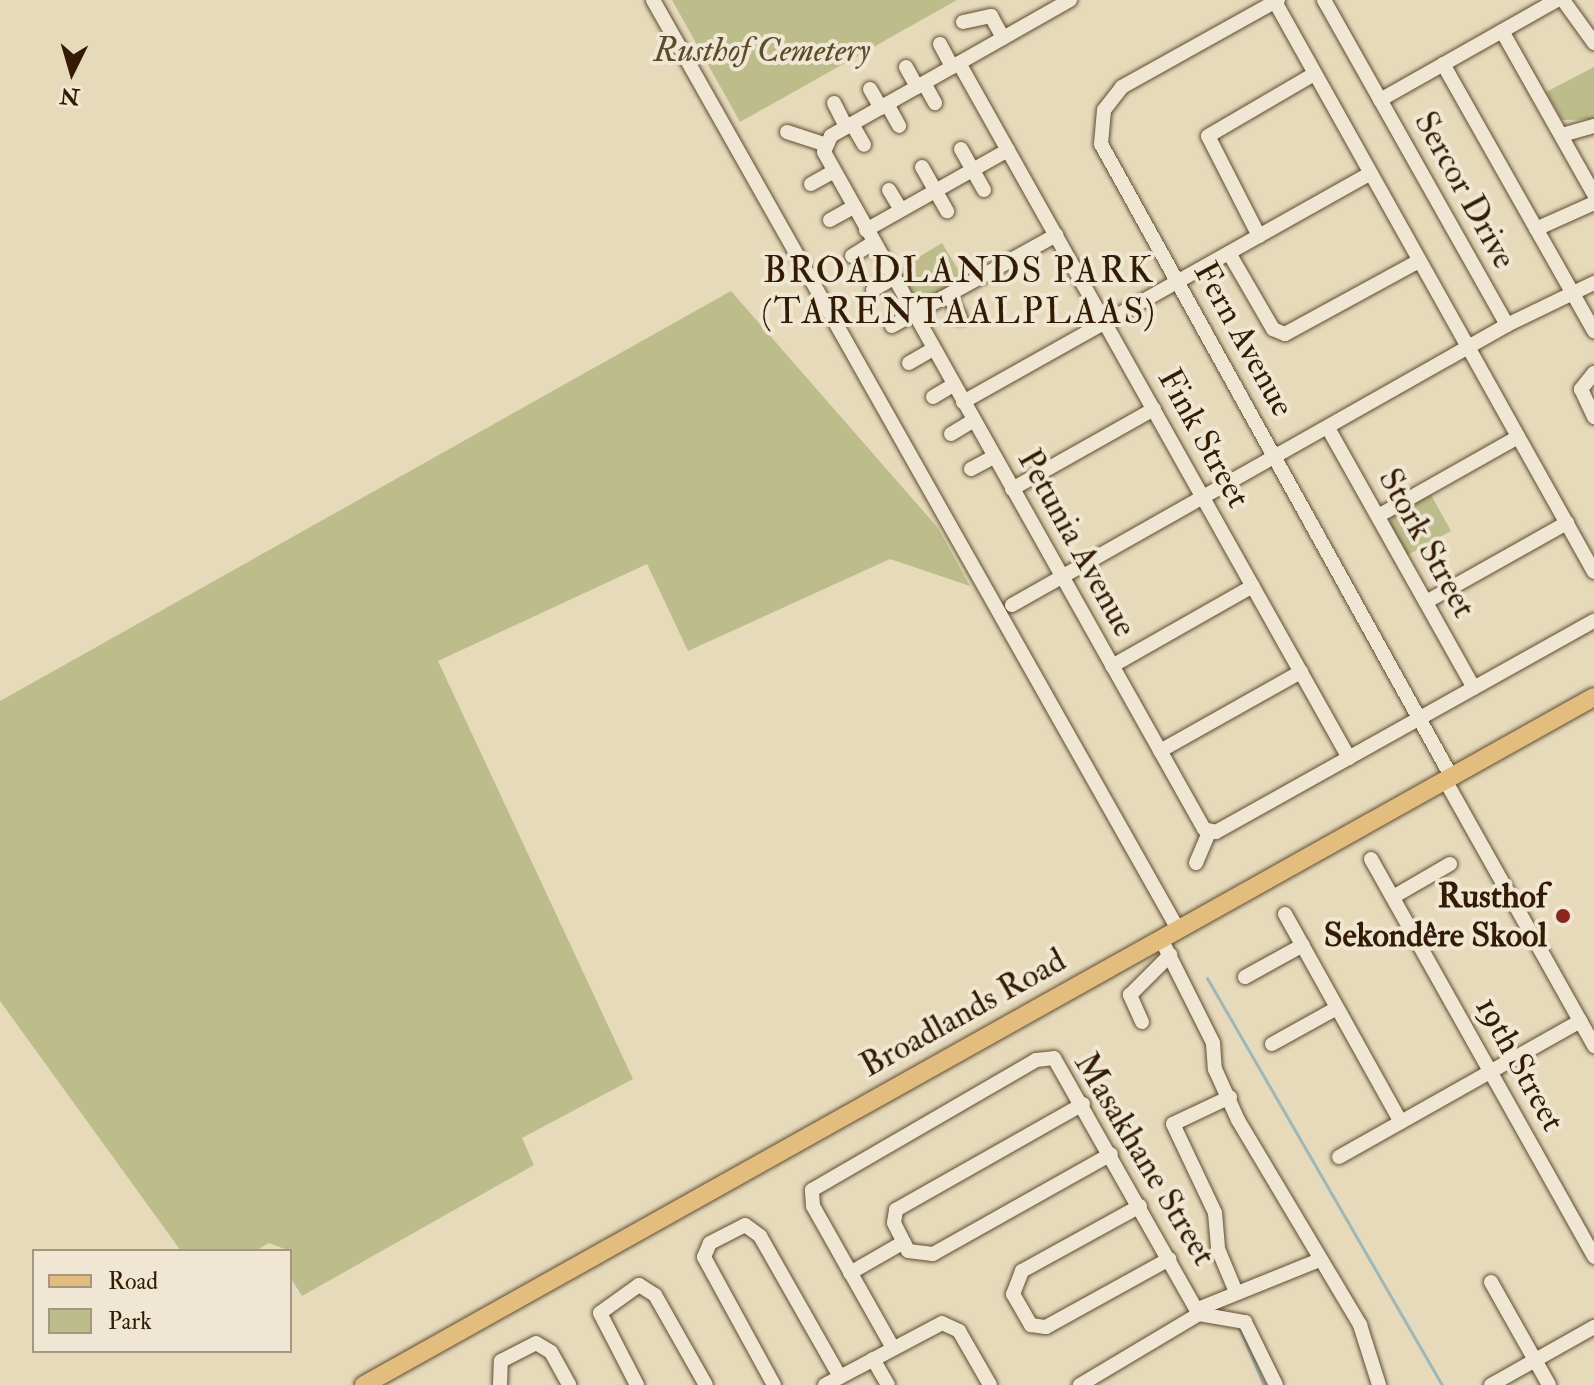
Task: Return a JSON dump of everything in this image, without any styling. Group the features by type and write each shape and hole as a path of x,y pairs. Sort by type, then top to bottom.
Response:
{"main road":[{"name":"Broadlands Road","path":"364,1385 1165,947 1178,929 1594,697"}],"street":[{"path":"653,0 1178,929"},
{"path":"787,132 824,144 849,126 1070,0"},
{"name":"Sercor Drive","path":"1324,0 1507,325"},
{"path":"1380,100 1557,0"},
{"path":"1563,0 1594,43"},
{"path":"1276,1 1594,572"},
{"name":"Fern Avenue","path":"1276,1 1126,85 1104,110 1103,150 1422,718 1448,778 1594,1046"},
{"path":"963,22 991,16 1003,38"},
{"path":"1502,31 1594,194"},
{"name":"Fink Street","path":"940,44 1008,150 1349,758"},
{"path":"1443,64 1594,331"},
{"path":"906,67 935,103"},
{"path":"1259,236 1208,136 1314,74"},
{"path":"870,89 899,126"},
{"path":"834,103 864,145"},
{"path":"1562,135 1594,126"},
{"name":"Petunia Avenue","path":"824,144 833,172 1160,751 1209,832"},
{"path":"961,149 984,190"},
{"path":"852,256 901,210 1008,150"},
{"path":"922,167 947,211"},
{"path":"811,184 833,172"},
{"path":"963,402 1370,174"},
{"path":"889,190 901,210"},
{"path":"1536,229 1594,203"},
{"path":"830,220 853,207"},
{"path":"892,326 1056,235"},
{"path":"1229,253 1273,329 1285,334 1419,261"},
{"path":"873,290 893,278"},
{"path":"1012,605 1507,325 1571,291 1594,283"},
{"path":"949,295 960,318"},
{"path":"909,363 933,349"},
{"path":"1594,373 1581,389 1594,417"},
{"path":"933,397 953,385"},
{"path":"1012,489 1154,409"},
{"path":"951,434 973,421"},
{"name":"Stork Street","path":"1328,428 1474,688"},
{"path":"1378,516 1518,437"},
{"path":"971,469 994,457"},
{"path":"1426,602 1567,523"},
{"path":"1112,666 1253,586"},
{"path":"1196,863 1209,832 1594,621"},
{"path":"1160,751 1301,672"},
{"name":"19th Street","path":"1371,859 1594,1257"},
{"path":"1393,897 1450,864"},
{"path":"1285,914 1401,1122"},
{"path":"1245,977 1303,945"},
{"path":"1142,1022 1131,993 1165,947"},
{"path":"1165,947 1230,1097 1319,1260 1363,1333 1379,1385"},
{"path":"1272,1044 1337,1008"},
{"path":"1339,1157 1580,1021"},
{"name":"Masakhane Street","path":"893,1348 813,1206 819,1182 1043,1057 1058,1060 1198,1311 1080,1385"},
{"path":"1230,1097 1173,1124 1215,1213 1218,1249 1236,1292"},
{"path":"1083,1104 902,1205 894,1223 904,1242 915,1256 933,1254 1111,1154"},
{"path":"1140,1206 1022,1271 1013,1294 1031,1325 1046,1327 1169,1259"},
{"path":"774,1385 704,1257 710,1243 745,1225 760,1236 840,1377"},
{"path":"850,1273 904,1242"},
{"path":"1198,1311 1236,1292 1319,1260"},
{"path":"1491,1282 1549,1385"},
{"path":"637,1385 600,1313 605,1303 642,1285 655,1295 706,1385"},
{"path":"1198,1311 1245,1322 1276,1385"},
{"path":"825,1385 893,1348 949,1324 990,1385"},
{"path":"1491,1385 1594,1327"},
{"path":"500,1385 501,1361 536,1343 551,1352 569,1385"},
{"path":"873,1359 888,1385"}],"green space":[{"name":"Rusthof Cemetery","path":"672,0 957,0 740,122"},
{"path":"1594,67 1594,119 1562,120 1546,92"},
{"path":"942,243 964,280 919,307 897,270"},
{"path":"731,291 938,528 970,586 890,559 688,651 647,564 438,661 633,1079 522,1138 534,1165 302,1296 292,1280 292,1249 269,1243 258,1249 180,1249 0,1001 0,701"},
{"path":"1430,493 1451,531 1406,556 1389,526 1393,514"}],"waterway":[{"path":"1207,978 1442,1385"},
{"path":"1239,1327 1264,1385"}],"place":[{"name":"Rusthof Sekondêre Skool","path":"1563,916"}],"district":[{"name":"BROADLANDS PARK (TARENTAALPLAAS)","path":"959,290"}]}
